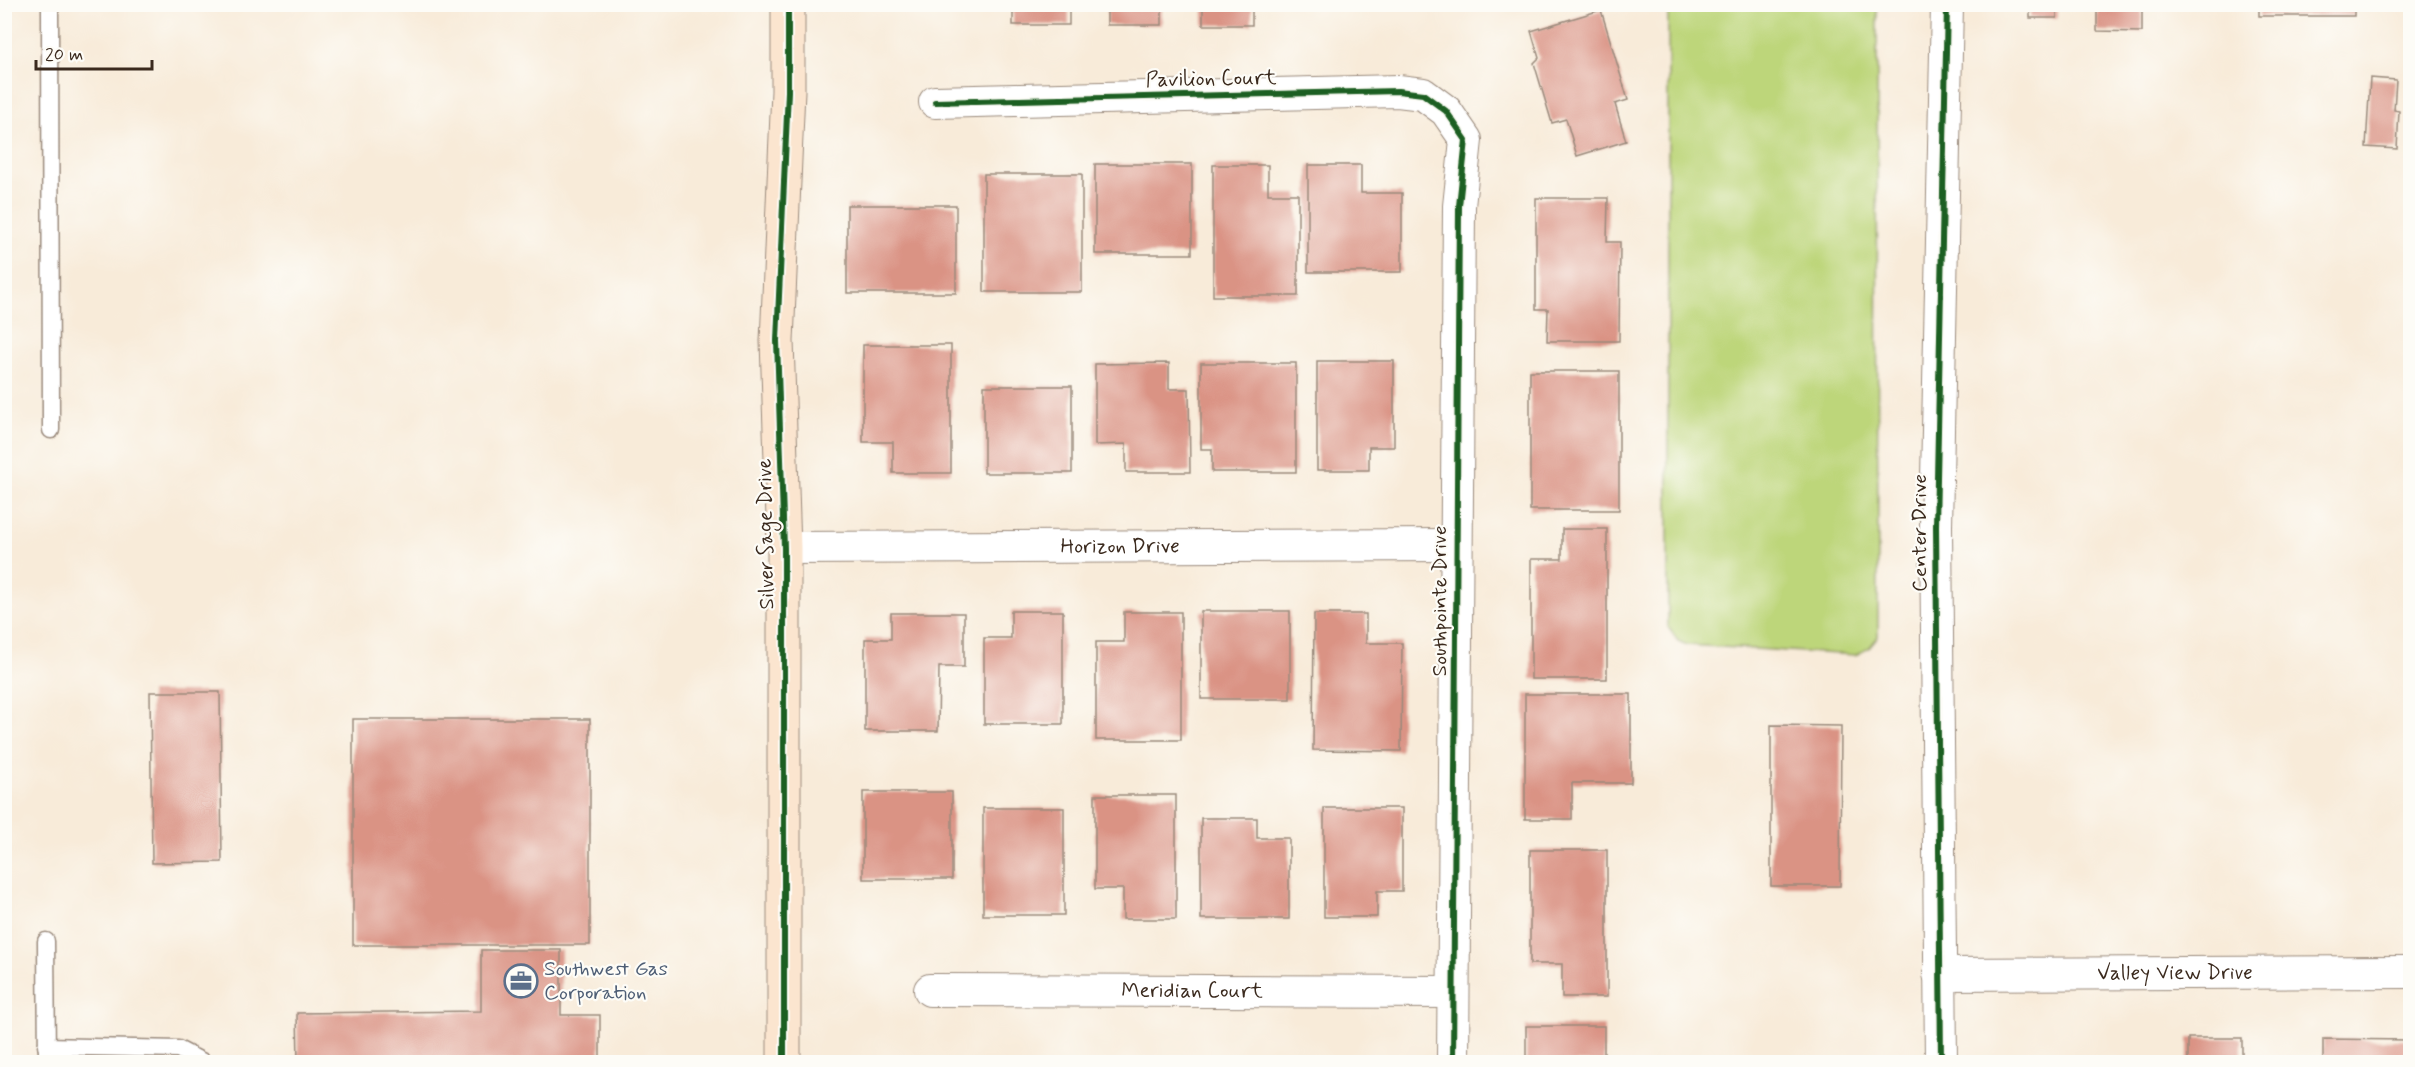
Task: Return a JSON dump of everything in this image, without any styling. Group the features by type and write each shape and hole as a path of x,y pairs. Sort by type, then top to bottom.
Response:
{"street":[{"name":"Silver Sage Drive","path":"784,1062 784,548 777,341 788,91 788,4"},
{"name":"Center Drive","path":"1941,1062 1936,526 1947,4"},
{"name":"Pavilion Court","path":"935,102 1398,91 1423,94 1446,111 1466,140"},
{"name":"Southpointe Drive","path":"1454,1062 1460,206 1466,140"},
{"name":"Horizon Drive","path":"784,548 1456,545"},
{"name":"Valley View Drive","path":"1939,974 2410,972"},
{"name":"Meridian Court","path":"930,990 1453,992"}],"lane":[{"path":"50,4 51,430"},
{"path":"46,941 46,1054 178,1050 203,1062"}],"green space":[{"path":"1668,5 1877,5 1878,637 1869,648 1856,655 1687,645 1678,641 1668,627"}],"building":[{"path":"1013,4 1069,4 1069,25 1013,25"},
{"path":"1107,4 1162,4 1162,25 1107,25"},
{"path":"1203,4 1252,4 1252,25 1203,25"},
{"path":"2030,4 2057,4 2057,18 2030,18"},
{"path":"2097,4 2142,4 2142,32 2097,31"},
{"path":"2259,4 2354,4 2354,16 2259,16"},
{"path":"1601,10 1628,100 1615,104 1626,141 1577,156 1566,119 1552,123 1534,63 1539,58 1531,31"},
{"path":"2370,78 2396,80 2394,110 2399,111 2397,149 2366,147"},
{"path":"1095,164 1192,164 1192,254 1095,254"},
{"path":"1213,165 1268,165 1268,194 1298,194 1298,296 1213,296"},
{"path":"1308,165 1361,165 1361,193 1402,193 1402,272 1308,272"},
{"path":"984,174 1082,174 1082,292 984,292"},
{"path":"1536,198 1608,198 1607,242 1620,242 1619,341 1547,341 1548,309 1536,309"},
{"path":"847,205 956,205 956,293 847,293"},
{"path":"863,345 951,345 951,473 893,473 893,442 863,442"},
{"path":"1317,361 1394,361 1394,447 1369,447 1369,470 1317,470"},
{"path":"1169,363 1169,389 1189,389 1190,472 1126,472 1126,444 1095,445 1095,364"},
{"path":"1201,363 1296,363 1296,472 1212,472 1212,449 1201,449"},
{"path":"1530,371 1619,371 1619,510 1530,510"},
{"path":"984,386 1072,386 1072,473 984,473"},
{"path":"1562,529 1607,529 1607,679 1531,679 1531,559 1562,559"},
{"path":"1011,611 1063,611 1063,724 984,724 984,638 1011,638"},
{"path":"1201,611 1290,611 1290,699 1201,699"},
{"path":"1124,612 1181,612 1181,740 1096,740 1096,642 1124,642"},
{"path":"891,613 964,613 964,667 939,667 938,731 865,731 865,639 891,639"},
{"path":"1314,614 1366,614 1366,643 1402,643 1401,751 1313,750"},
{"path":"150,692 220,692 222,862 152,863"},
{"path":"1525,694 1631,694 1631,783 1572,783 1572,819 1525,819"},
{"path":"353,719 590,719 590,945 353,945"},
{"path":"1771,725 1841,726 1840,886 1771,886"},
{"path":"863,792 952,792 952,879 863,879"},
{"path":"1095,795 1176,795 1176,919 1123,919 1123,889 1095,889"},
{"path":"983,808 1064,808 1064,915 983,915"},
{"path":"1324,808 1402,808 1402,891 1377,891 1377,917 1324,917"},
{"path":"1201,818 1257,818 1257,838 1289,838 1289,919 1201,919"},
{"path":"1530,850 1607,850 1607,997 1562,997 1562,964 1530,964"},
{"name":"Southwest Gas Corporation","path":"481,950 561,950 561,1015 600,1015 600,1062 298,1062 297,1013 481,1011"},
{"path":"1526,1026 1604,1026 1604,1062 1526,1062"},
{"path":"2188,1038 2242,1038 2242,1062 2188,1062"},
{"path":"2323,1039 2410,1040 2410,1062 2323,1062"},
{"path":"1265,1059 1265,1062 1203,1062 1203,1060"}],"cycle path":[{"path":"784,1062 784,548 777,341 788,91 788,4"},
{"path":"1941,1062 1936,526 1947,4"},
{"path":"935,102 1398,91 1423,94 1446,111 1466,140 1459,206 1453,1062"}],"place":[{"name":"Southwest Gas Corporation","path":"521,981"}]}
